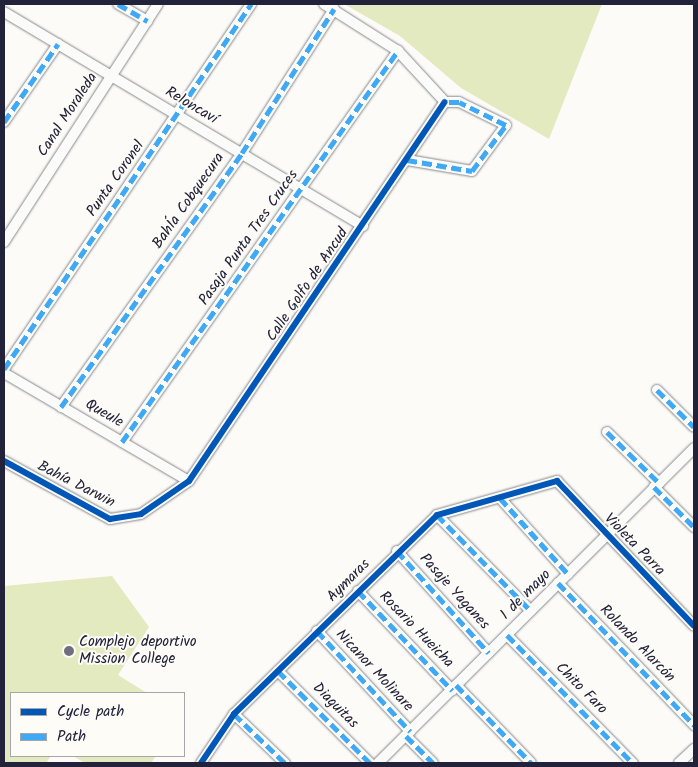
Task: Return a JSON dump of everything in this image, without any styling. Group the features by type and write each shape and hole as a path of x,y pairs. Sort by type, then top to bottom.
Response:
{"street":[{"path":"118,4 147,20"},
{"name":"Canal Moraleda","path":"4,242 158,4"},
{"name":"Punta Coronel","path":"4,369 178,115 251,4"},
{"path":"324,4 398,51 445,102 459,102 506,125 472,171 407,160"},
{"name":"BahÍa Cobquecura","path":"61,407 242,153 334,9"},
{"name":"Reloncaví","path":"4,12 363,226"},
{"path":"4,122 58,44"},
{"name":"Pasaja Punta Tres Cruces","path":"122,442 398,51"},
{"name":"Calle Golfo de Ancud","path":"189,481 445,102"},
{"name":"Queule","path":"4,373 189,481"},
{"path":"657,390 694,427"},
{"path":"607,432 694,527"},
{"name":"1 de mayo","path":"378,763 694,448"},
{"name":"Bahía Darwin","path":"4,462 110,520 141,514 189,481"},
{"name":"Aymaras","path":"201,763 234,714 397,551 437,515 557,481"},
{"name":"Violeta Parra","path":"557,481 694,626"},
{"path":"500,498 568,574"},
{"path":"437,515 531,611"},
{"name":"Pasaje Yaganes","path":"397,551 489,653"},
{"name":"Rolando Alarcón","path":"558,583 694,725"},
{"name":"Rosario Hueicha","path":"358,591 531,763"},
{"name":"Nicanor Molinare","path":"317,631 433,763"},
{"name":"Chito Faro","path":"507,635 633,763"},
{"name":"Diaguitas","path":"278,671 370,763"},
{"path":"234,714 274,759 285,763"},
{"path":"678,763 694,749"}],"green space":[{"path":"344,4 602,4 549,139 461,88 400,36"},
{"name":"Complejo deportivo Mission College","path":"112,576 149,627 118,675 145,692 10,692 10,757 50,757 46,763 4,763 4,586"},
{"path":"75,757 155,757 151,763 85,763"}],"marked path":[{"path":"118,4 147,21"},
{"path":"4,369 251,4"},
{"path":"61,407 242,153 334,9"},
{"path":"4,122 58,44"},
{"path":"122,442 398,51"},
{"path":"407,160 472,171 506,125 459,102 445,102"},
{"path":"657,390 694,427"},
{"path":"607,432 659,483"},
{"path":"654,487 694,527"},
{"path":"500,498 568,574"},
{"path":"437,515 531,611"},
{"path":"397,551 489,653"},
{"path":"558,583 694,725"},
{"path":"358,591 452,690"},
{"path":"317,631 410,731"},
{"path":"507,635 633,763"},
{"path":"278,671 370,763"},
{"path":"456,685 531,763"},
{"path":"234,714 285,763"},
{"path":"406,736 433,763"}],"cycle path":[{"path":"4,461 110,519 141,514 189,481 445,102"},
{"path":"201,763 234,714 437,515 557,481 694,626"}],"place":[{"name":"Complejo deportivo Mission College","path":"69,651"}]}
